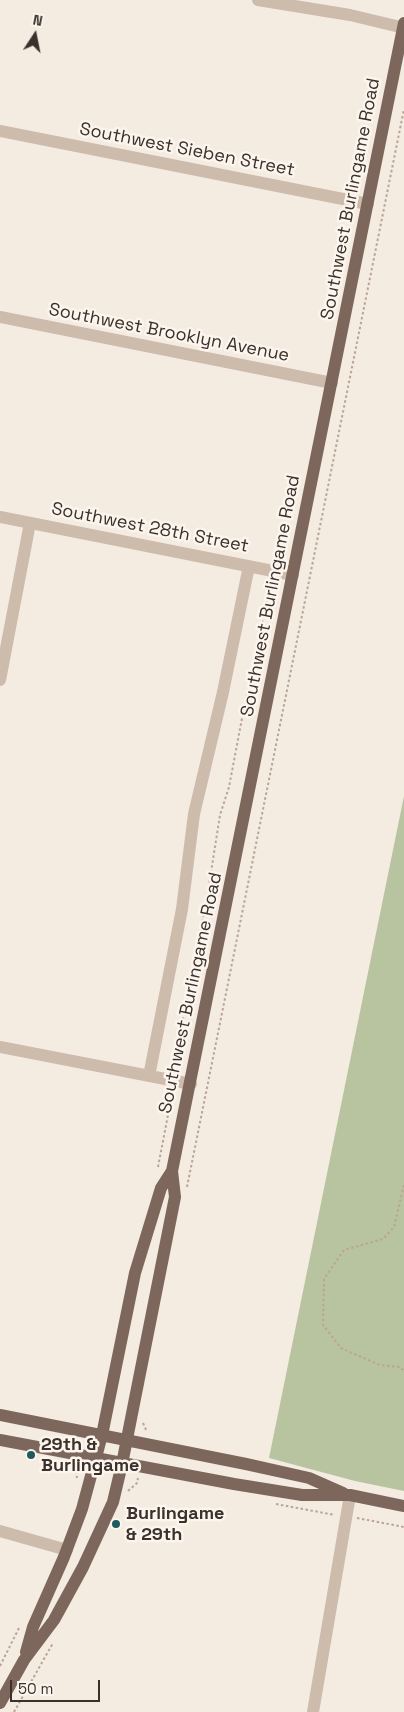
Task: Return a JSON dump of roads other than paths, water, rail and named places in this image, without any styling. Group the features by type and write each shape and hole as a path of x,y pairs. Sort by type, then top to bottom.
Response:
{"main road":[{"name":"Southwest Burlingame Road","path":"2,1695 24,1660 54,1620 83,1567 112,1502 122,1464 175,1197 172,1171 404,26"},
{"name":"Southwest Burlingame Road","path":"24,1660 33,1627 67,1550 82,1509 102,1436 135,1273 161,1188 172,1171"},
{"path":"0,1415 309,1478 350,1495 404,1506"},
{"path":"0,1440 96,1460 141,1466 302,1495 350,1495"}],"street":[{"path":"258,0 404,26"},
{"name":"Southwest Sieben Street","path":"0,131 368,204"},
{"name":"Southwest Brooklyn Avenue","path":"0,317 332,383"},
{"name":"Southwest 28th Street","path":"0,516 293,574"},
{"path":"0,680 30,522"},
{"path":"149,1076 182,909 194,814 224,692 249,566"},
{"path":"0,1047 191,1084"},
{"path":"313,1712 350,1495"},
{"path":"0,1531 67,1550"}],"place":[{"name":"29th & Burlingame","path":"31,1455"},
{"name":"Burlingame & 29th","path":"116,1524"}]}
